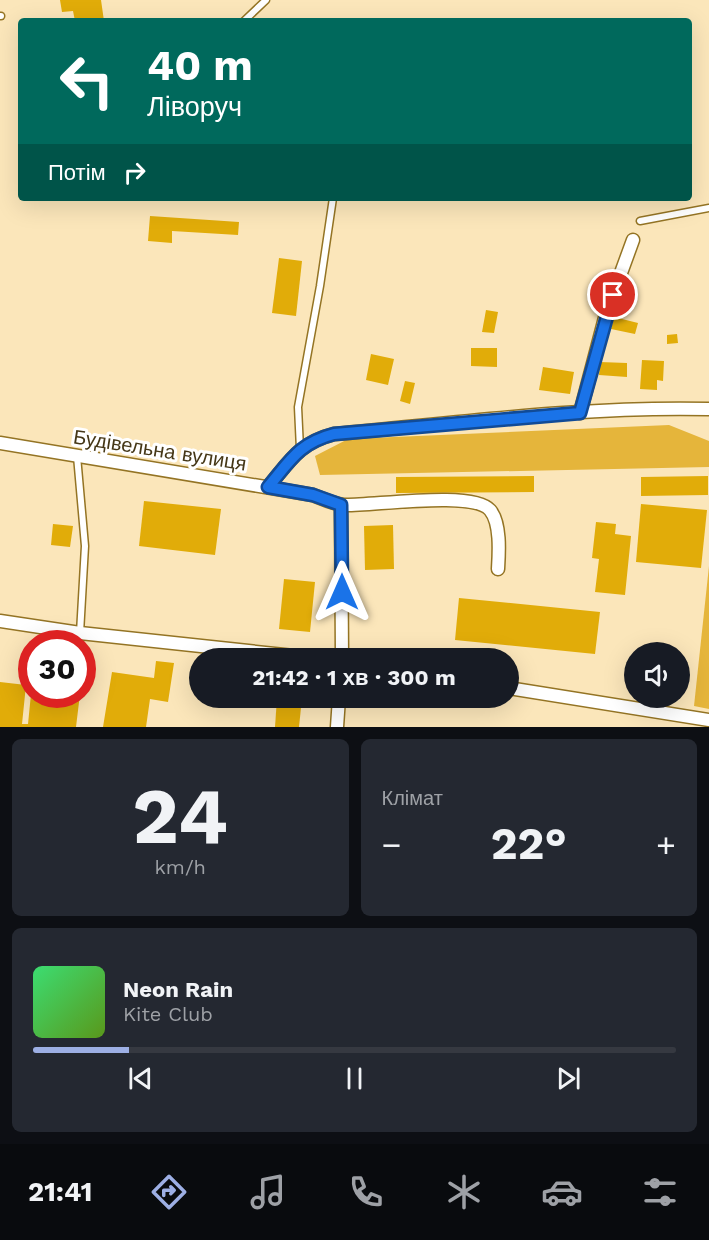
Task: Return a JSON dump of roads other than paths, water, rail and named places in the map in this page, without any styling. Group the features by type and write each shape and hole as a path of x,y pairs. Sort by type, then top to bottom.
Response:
{"street":[{"path":"580,413 606,314 633,240"},
{"name":"Будівельна вулиця","path":"0,443 268,487 300,449 318,438 334,434 580,413 664,408 709,409"},
{"path":"268,487 313,495 341,505 467,500 484,505 491,511 495,520 498,569"},
{"path":"341,505 342,648"},
{"path":"0,621 60,630"},
{"path":"96,635 220,648"},
{"path":"519,690 709,720"},
{"path":"337,727 338,708"}],"lane":[{"path":"247,18 266,0"},
{"path":"300,449 298,407 333,201"},
{"path":"640,221 709,208"},
{"path":"76,455 85,546 80,630"}]}
